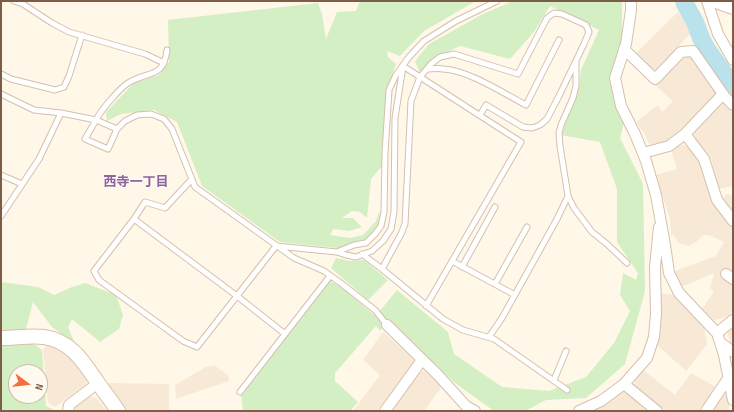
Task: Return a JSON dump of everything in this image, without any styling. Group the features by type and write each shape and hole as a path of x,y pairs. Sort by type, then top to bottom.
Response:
{"street":[{"path":"631,1 626,44 615,78 621,106 643,153 656,195 666,245 669,273 680,293 717,333 724,355 733,400"},
{"path":"707,1 718,34 733,60"},
{"path":"716,1 733,7"},
{"path":"624,49 655,79 681,52 693,51 723,94 733,105"},
{"path":"643,153 669,146 685,134 723,94"},
{"path":"685,134 704,159 717,200 733,221"},
{"path":"579,411 601,401 624,384 647,358 654,337 656,314 655,267 660,215"},
{"path":"717,333 733,320"},
{"path":"387,325 438,375 468,409"},
{"path":"1,338 44,337 55,340 75,351 84,361 98,384 118,411"},
{"path":"721,343 733,352"},
{"path":"385,411 422,360"},
{"path":"706,411 729,378"},
{"path":"68,411 69,405 98,384"},
{"path":"624,384 657,411"}],"lane":[{"path":"14,1 23,4 69,32 144,54 164,63"},
{"path":"337,252 354,245 366,243 381,226 384,212 385,153 389,90 396,75 409,56 424,41 456,21 497,1"},
{"path":"382,268 405,224 411,101 420,77 440,57 454,54 518,74 547,18 554,13 562,14 586,25 589,32 547,119 540,125 532,128 523,127 486,105 480,115"},
{"path":"1,74 11,79 55,90 64,87 82,36"},
{"path":"427,69 444,68 476,78 526,105 559,40"},
{"path":"167,50 166,60 161,68 154,73 137,78 127,84 99,115 85,139 108,149 117,129 125,120 137,115 151,114 164,119 172,129 196,187 294,258 324,272 342,284 375,310 387,325"},
{"path":"576,59 576,86 573,98 559,133 568,196 574,208 592,232 607,244 627,264"},
{"path":"403,66 521,142 426,306"},
{"path":"276,246 337,252 356,256 372,251 383,241 391,229 394,212 395,118 403,66"},
{"path":"1,94 34,110 61,113 96,120 117,129"},
{"path":"1,216 39,159 61,113"},
{"path":"1,175 22,184"},
{"path":"192,179 165,208 145,202 134,220 94,271 99,280 184,340 197,347 276,246"},
{"path":"490,337 557,219 568,196"},
{"path":"462,267 495,207"},
{"path":"134,220 237,296 285,334"},
{"path":"495,284 527,227"},
{"path":"362,254 382,268 443,319 463,330 494,339 567,390"},
{"path":"452,261 514,295"},
{"path":"240,392 330,276"},
{"path":"554,380 566,351"}],"shaded area":[{"path":"678,12 689,26 691,33 657,69 651,69 635,54"},
{"path":"692,56 715,87 716,100 682,132 668,140 653,145 649,144 644,133 636,122 658,105 662,112 673,101 655,85 681,57"},
{"path":"722,103 733,113 733,131 731,133 733,135 733,186 719,189 710,156 697,141 694,133"},
{"path":"680,144 690,148 700,160 712,199 729,224 733,226 733,274 726,269 722,276 733,284 733,310 728,317 714,320 702,309 714,292 710,288 714,273 679,288 672,272 716,256 724,242 709,235 703,235 696,242 688,246 678,243 674,235 671,236 670,218 655,175 677,169 670,147"},
{"path":"726,194 733,196 733,214 722,200"},
{"path":"660,293 674,295 691,310 704,327 707,344 686,371 657,345"},
{"path":"733,325 733,345 730,342 727,331"},
{"path":"383,332 416,361 377,411 353,411 380,375 363,360"},
{"path":"50,344 60,346 75,358 87,376 86,384 55,407 48,403 48,364 44,364 43,349"},
{"path":"214,365 228,375 229,381 176,399 175,385 206,367"},
{"path":"643,370 675,395 691,373 716,387 699,411 666,411 634,385 636,379"},
{"path":"425,371 442,386 424,411 390,411 417,373"},
{"path":"103,383 169,384 169,411 124,411"},
{"path":"624,391 649,411 588,411 613,398"},
{"path":"724,394 729,397 729,411 711,411"},
{"path":"88,396 96,398 107,411 72,411 72,408"}],"green space":[{"path":"360,1 476,1 424,31 400,56 387,51 388,57 396,64 387,90 382,166 371,179 367,218 360,212 352,211 342,218 353,218 362,227 349,231 334,229 330,235 350,238 363,235 376,221 379,212 380,214 377,228 363,245 337,248 280,242 202,186 177,122 154,110 121,114 107,121 106,112 134,83 159,75 169,62 168,20 318,3 322,14 326,39 337,12 356,11"},
{"path":"513,1 622,1 622,41 609,81 625,119 620,138 643,184 645,291 625,364 586,398 546,400 525,411 494,411 455,383 379,312 397,290 448,332 454,354 502,387 549,391 586,377 614,343 630,311 620,295 623,273 636,280 638,273 617,242 617,189 600,142 561,135 579,89 581,70 599,30 550,6 534,32 510,59 460,46 434,58 420,73 415,61 429,44 483,14"},
{"path":"336,258 350,261 364,260 388,280 368,300 331,268"},
{"path":"330,281 341,287 380,320 382,328 380,331 376,326 335,373 335,381 358,402 350,411 243,411 241,394"},
{"path":"1,282 38,287 54,295 85,283 116,295 123,315 119,329 100,342 72,319 68,327 75,344 52,327 33,302 25,333 1,331"},
{"path":"33,343 42,350 43,364 8,364 8,404 46,404 46,406 56,411 1,410 1,344"}],"waterway":[{"path":"684,1 706,48 733,86"}],"district":[{"name":"西寺一丁目","path":"136,183"}]}
